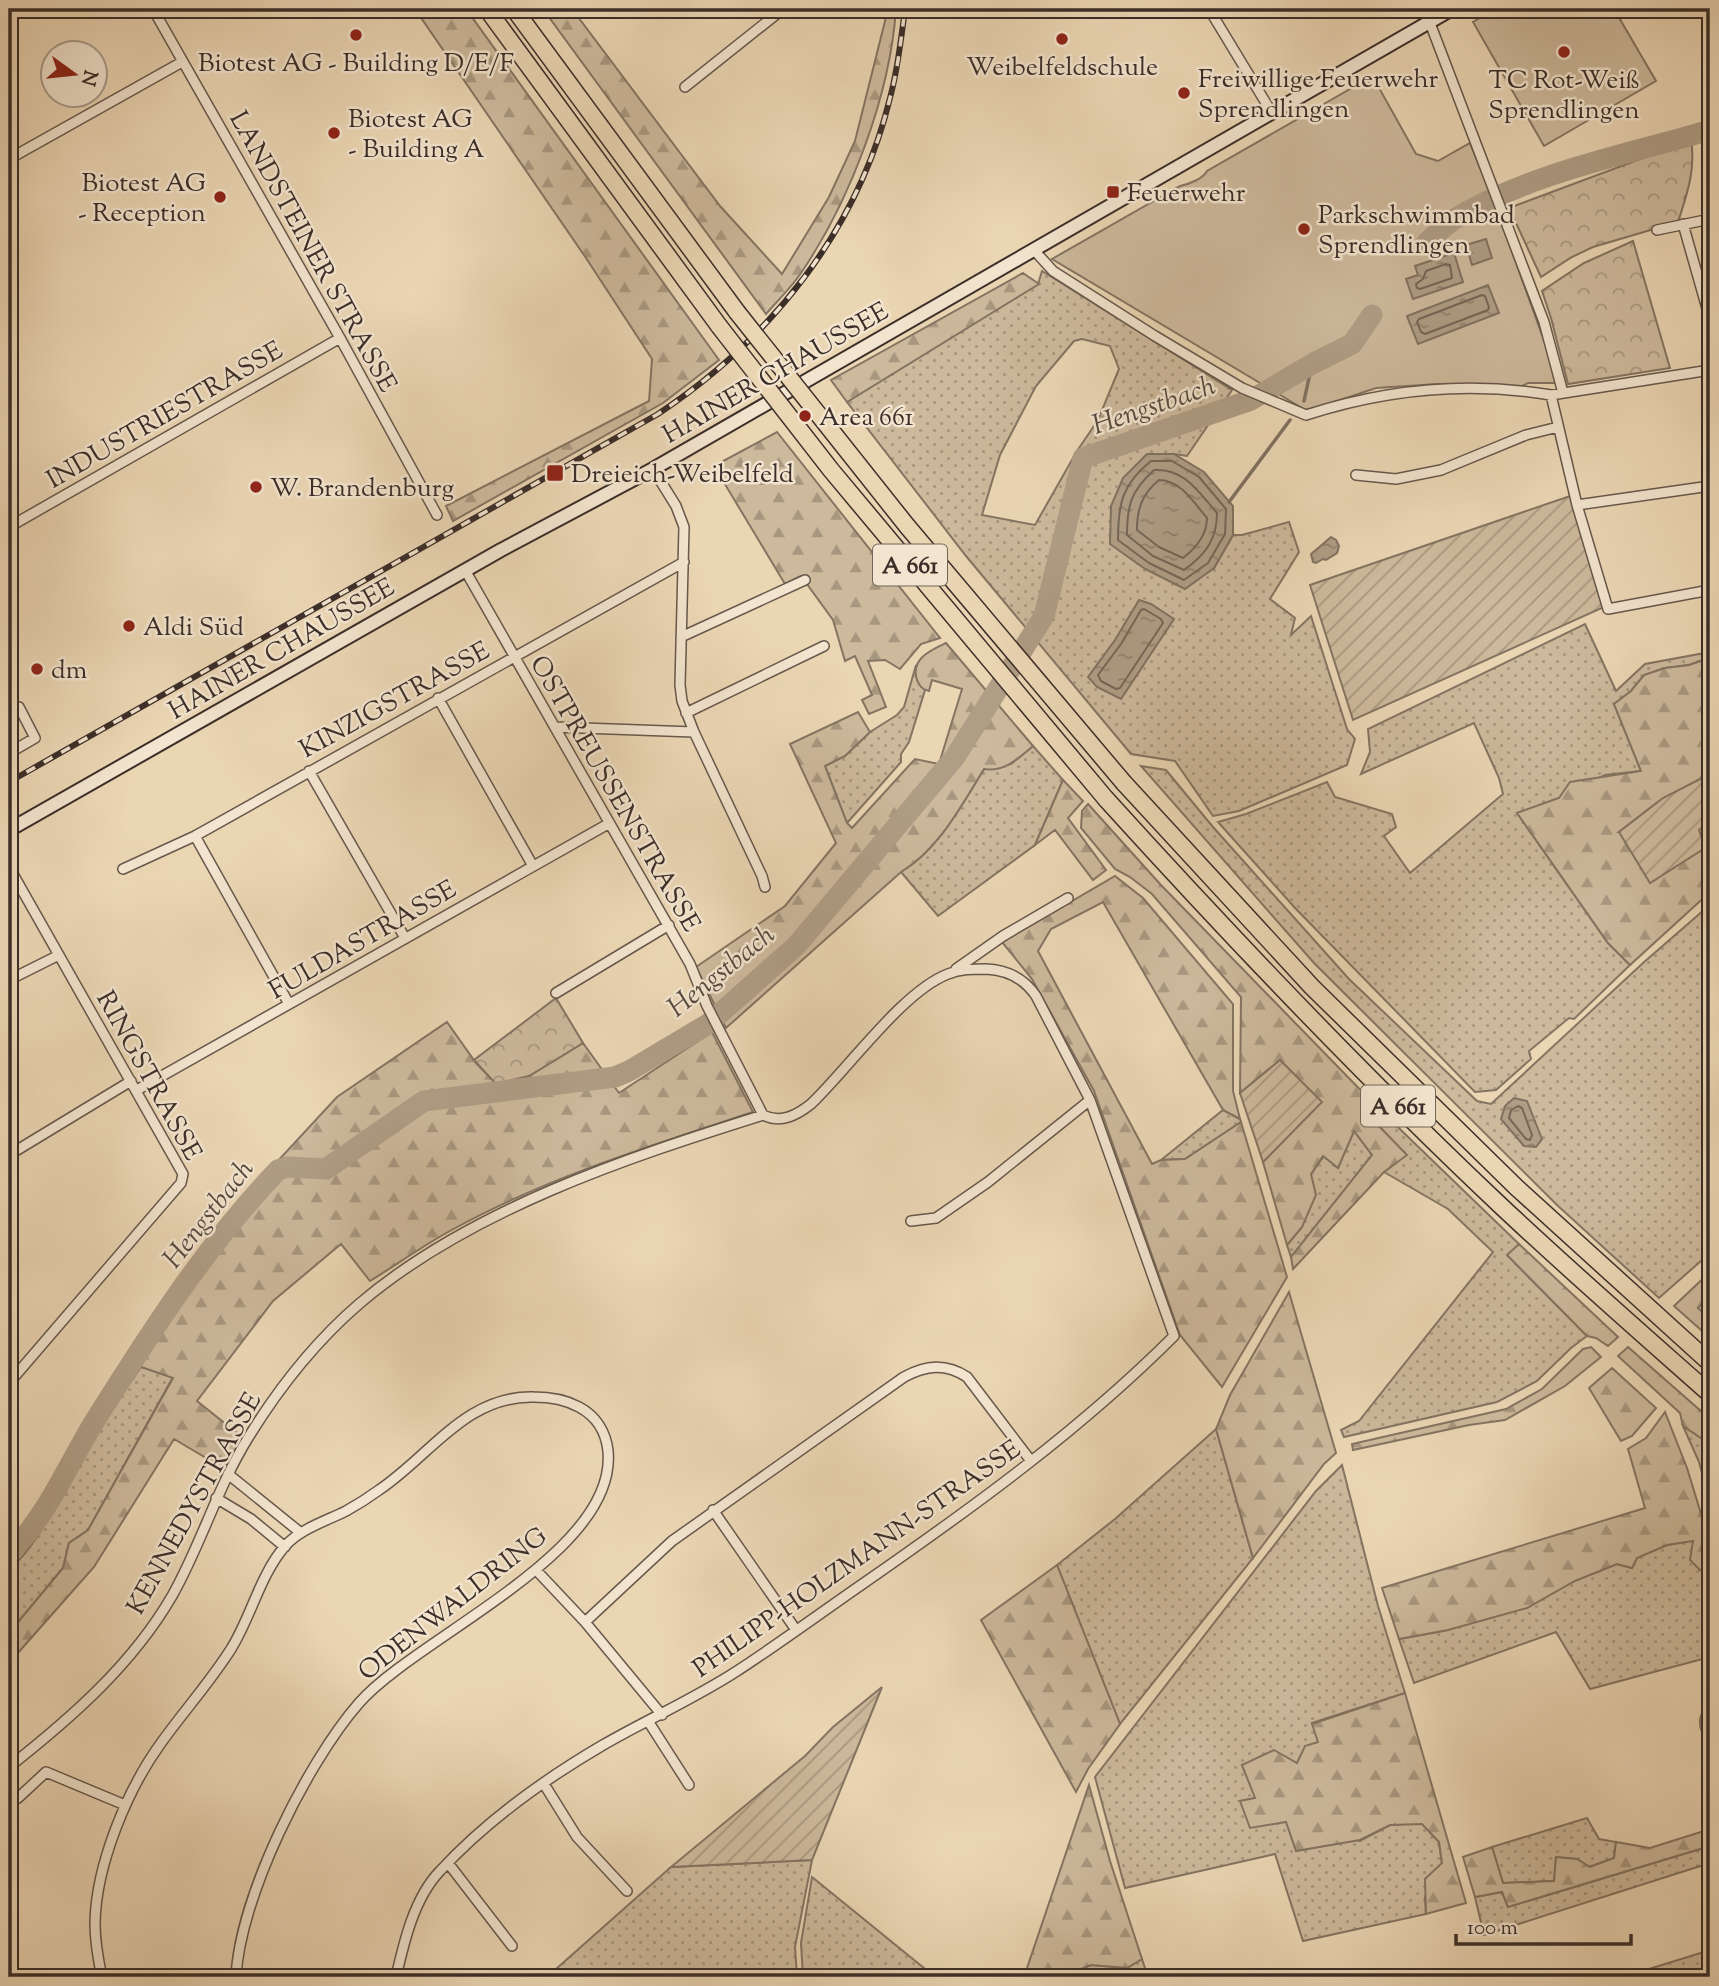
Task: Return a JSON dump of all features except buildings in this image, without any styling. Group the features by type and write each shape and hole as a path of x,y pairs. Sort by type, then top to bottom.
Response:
{"highway":[{"name":"A 661","path":"487,9 719,326 831,470 1106,799 1228,933 1377,1086 1520,1223 1710,1394"},
{"name":"A 661","path":"514,9 737,312 907,526 1124,783 1312,987 1516,1187 1710,1363"}],"street":[{"name":"LANDSTEINER STRASSE","path":"153,9 437,515"},
{"path":"685,87 783,9"},
{"path":"1209,9 1272,113"},
{"name":"HAINER CHAUSSEE","path":"9,830 465,570 653,469 1452,9"},
{"path":"1430,23 1545,322 1563,393"},
{"path":"9,159 182,62"},
{"path":"1657,230 1710,219"},
{"path":"1683,224 1710,319"},
{"path":"1033,249 1053,271 1155,336 1258,394 1306,415 1345,402 1404,391 1480,389 1551,395 1710,370"},
{"name":"INDUSTRIESTRASSE","path":"9,527 340,338"},
{"path":"1551,395 1577,505 1608,608 1710,590"},
{"path":"1356,475 1396,479 1429,473 1526,435 1558,427"},
{"path":"653,469 680,516 684,536 680,695 694,733 765,887"},
{"path":"1577,505 1710,486"},
{"name":"KINZIGSTRASSE","path":"123,869 195,836 684,562"},
{"name":"OSTPREUSSENSTRASSE","path":"465,570 608,824 669,925 763,1115"},
{"path":"681,637 806,580"},
{"path":"686,713 824,646"},
{"path":"438,698 533,866"},
{"path":"9,753 35,738 19,707"},
{"path":"555,727 694,733"},
{"path":"309,771 405,938"},
{"name":"FULDASTRASSE","path":"137,1090 608,824"},
{"path":"195,836 289,1004"},
{"name":"RINGSTRASSE","path":"9,867 183,1174 183,1179 9,1383"},
{"name":"PHILIPP-HOLZMANN-STRASSE","path":"763,1115 779,1120 800,1113 929,983 1068,898"},
{"path":"556,993 669,925"},
{"path":"9,980 59,955"},
{"name":"PHILIPP-HOLZMANN-STRASSE","path":"396,1977 409,1931 425,1892 448,1863 492,1824 544,1784 601,1746 662,1715 737,1671 961,1516 1139,1371 1174,1336 1090,1100 1036,996 1025,982 1012,974 996,970 951,972"},
{"path":"9,1155 131,1081"},
{"path":"911,1221 936,1217 988,1182 1090,1100"},
{"name":"KENNEDYSTRASSE","path":"9,1767 84,1704 137,1645 179,1583 228,1474 266,1410 322,1340 360,1303 418,1261 465,1232 544,1193 763,1115"},
{"path":"585,1622 673,1541 713,1510 904,1377 922,1368 952,1369 967,1377 1031,1461"},
{"name":"ODENWALDRING","path":"102,1977 95,1940 96,1906 125,1805 159,1745 205,1688 234,1644 273,1564 285,1546 301,1533 352,1508 387,1484 410,1467 446,1431 472,1412 508,1399 545,1397 583,1409 595,1419 605,1437 608,1458 605,1481 588,1513 561,1546 536,1570 473,1618 389,1674 346,1719 309,1779 274,1844 246,1919 238,1951 236,1977"},
{"path":"228,1474 301,1533"},
{"path":"216,1498 251,1519 285,1546"},
{"path":"713,1510 796,1630"},
{"path":"536,1570 585,1622 662,1715"},
{"path":"648,1721 689,1785"},
{"path":"18,1798 46,1772 125,1805"},
{"path":"544,1784 577,1837 627,1891"},
{"path":"448,1863 512,1946"}],"green space":[{"path":"415,9 466,9 719,360 663,403 453,521 446,506 649,401 652,359"},
{"path":"543,9 572,9 720,206 782,274 829,197 855,141 888,9 896,9 886,77 865,147 851,181 819,245 801,273 766,314"},
{"name":"TC Rot-Weiß Sprendlingen","path":"1496,9 1614,9 1656,81 1544,146 1473,22"},
{"name":"Parkschwimmbad Sprendlingen","path":"1364,81 1378,86 1416,154 1438,161 1470,143 1556,374 1556,383 1528,383 1522,386 1438,384 1376,388 1307,411 1052,259 1180,186 1199,179 1207,171"},
{"path":"1691,140 1691,171 1678,222 1593,247 1541,277 1509,208"},
{"path":"1633,241 1670,368 1568,384 1542,291 1584,263"},
{"path":"1042,271 1232,390 1187,456 1174,454 1214,568 1233,535 1289,522 1299,552 1270,599 1295,618 1291,635 1311,616 1347,729 1355,739 1347,765 1239,811 1213,816 1175,761 1131,754 966,556 847,402 1038,284","holes":["1082,339 1110,346 1119,369 1098,420 1035,525 982,515 1000,455 1036,386 1074,341"]},
{"path":"1023,273 1039,284 847,402 831,380"},
{"path":"777,432 940,638 921,644 900,669 885,660 868,661 886,707 869,714 862,700 872,695 855,656 845,661 833,620 801,576 785,584 714,466"},
{"path":"1573,495 1604,607 1353,720 1310,585"},
{"path":"1585,624 1616,691 1645,664 1710,652 1710,658 1644,675 1631,691 1614,704 1641,771 1605,775 1559,798 1517,813 1608,943 1630,965 1574,1019 1569,1018 1529,1051 1531,1059 1496,1090 1475,1092 1296,909 1218,822 1246,814 1327,782 1335,797 1392,814 1396,827 1384,836 1410,873 1503,794 1499,778 1474,723 1361,774 1370,752 1368,729"},
{"path":"946,643 1033,746 1004,766 984,769 958,812 927,851 726,1028 696,967 785,906 836,843 790,744 858,712 870,732 845,756 825,766 847,823 852,828 915,759 939,764 962,689 932,680 929,691 927,690 917,680 916,666 923,656"},
{"path":"1710,658 1710,774 1659,801 1619,832 1699,830 1710,820 1710,892 1630,965 1608,943 1517,813 1559,798 1570,782 1641,771 1614,704 1631,691 1644,675"},
{"path":"916,665 917,679 925,690 909,742 901,754 901,762 847,823 825,766 845,756 870,732 897,715 904,707"},
{"path":"1033,746 1063,780 1035,845 938,916 901,872 938,839 984,769 1011,764"},
{"path":"1141,766 1166,770 1213,827 1349,979 1477,1101 1491,1104 1705,909 1710,917 1710,1253 1659,1298 1557,1205 1314,963"},
{"path":"1710,774 1710,820 1699,830 1705,848 1650,883 1619,832 1663,798"},
{"path":"1063,780 1083,801 1068,818 1106,870 1093,880 1055,830 1035,845"},
{"path":"1088,804 1160,884 1377,1107 1371,1118 1407,1155 1384,1172 1293,1269 1291,1257 1372,1155 1354,1131 1338,1168 1323,1156 1311,1174 1316,1195 1302,1227 1287,1245 1263,1162 1321,1102 1280,1060 1240,1093 1241,997 1152,894 1115,869 1081,828 1082,811"},
{"path":"1115,876 1143,898 1233,1004 1233,1091 1240,1119 1223,1110 1103,902 1051,929 1038,951 1152,1164 1161,1160 1185,1159 1241,1122 1287,1277 1222,1387 1180,1335 1094,1091 1032,979 1002,942"},
{"path":"556,998 583,1043 529,1076 496,1084 474,1060"},
{"path":"447,1022 476,1063 496,1084 529,1076 583,1043 619,1093 712,1032 753,1112 597,1165 521,1196 448,1232 370,1281 341,1244 273,1301 197,1401 242,1437 225,1469 174,1439 94,1567 9,1663 9,1633 63,1568 69,1543 88,1530 173,1378 127,1362 227,1216 337,1097"},
{"path":"1280,1060 1322,1102 1263,1162 1240,1093"},
{"path":"1377,1107 1519,1244 1508,1256 1587,1336 1537,1381 1497,1402 1344,1437 1341,1430 1359,1421 1493,1252 1448,1209 1384,1172 1406,1155 1371,1118"},
{"path":"1223,1110 1241,1122 1185,1159 1161,1160"},
{"path":"1354,1131 1372,1155 1291,1257 1287,1245 1302,1227 1311,1174 1324,1156 1338,1168"},
{"path":"1519,1244 1618,1337 1608,1346 1587,1336 1507,1255"},
{"path":"1710,1272 1710,1296 1698,1308 1710,1319 1710,1338 1674,1306"},
{"path":"1289,1292 1336,1453 1324,1464 1253,1558 1216,1429 1230,1395"},
{"path":"1591,1347 1601,1357 1565,1386 1505,1420 1353,1450 1352,1444 1506,1409 1542,1389 1583,1349"},
{"path":"1628,1347 1710,1419 1710,1444 1683,1426 1680,1413 1618,1356"},
{"path":"141,1367 173,1377 88,1530 69,1543 63,1568 9,1633 9,1570 39,1534 75,1466"},
{"path":"1612,1368 1656,1408 1632,1436 1621,1441 1589,1388"},
{"path":"1665,1412 1687,1468 1710,1543 1710,1573 1700,1570 1690,1560 1693,1541 1667,1545 1637,1558 1632,1568 1617,1564 1575,1581 1527,1608 1448,1630 1399,1639 1382,1588 1645,1508 1628,1449 1646,1438"},
{"path":"1683,1426 1710,1444 1710,1503 1699,1462"},
{"path":"1216,1429 1253,1558 1120,1724 1057,1565 1115,1519"},
{"path":"1342,1465 1378,1606 1405,1693 1312,1723 1319,1742 1297,1764 1242,1765 1256,1798 1240,1801 1286,1822 1360,1841 1390,1825 1422,1823 1439,1842 1442,1863 1425,1897 1426,1914 1303,1941 1275,1854 1125,1888 1095,1777 1316,1491"},
{"path":"1693,1540 1700,1570 1710,1573 1710,1657 1590,1689 1556,1632 1414,1683 1399,1639 1448,1630 1617,1564 1632,1568 1636,1558 1667,1545"},
{"path":"1057,1565 1120,1724 1088,1769 1076,1792 981,1620"},
{"path":"882,1687 812,1860 671,1867 805,1756 833,1727"},
{"path":"1405,1693 1466,1903 1426,1914 1425,1879 1442,1863 1439,1842 1422,1824 1390,1825 1360,1840 1296,1851 1286,1822 1250,1828 1240,1801 1255,1798 1242,1765 1274,1750 1297,1763 1305,1746 1318,1742 1312,1724"},
{"path":"1710,1704 1710,1741 1702,1732 1700,1722 1703,1712"},
{"path":"1089,1785 1142,1959 1127,1968 1091,1965 1061,1977 1024,1977"},
{"path":"1587,1818 1599,1839 1616,1842 1614,1858 1589,1867 1577,1859 1556,1857 1554,1881 1503,1883 1492,1847"},
{"path":"1710,1829 1710,1846 1508,1907 1502,1892 1475,1897 1463,1857 1492,1847 1503,1883 1554,1881 1556,1857 1577,1859 1590,1867 1614,1858 1616,1842 1650,1848"},
{"path":"1710,1846 1710,1863 1484,1935 1475,1897 1502,1892 1508,1907"},
{"path":"812,1860 795,1947 797,1977 547,1977 671,1867"},
{"path":"812,1877 935,1977 874,1977 859,1969 827,1971 817,1977 803,1977 801,1943"},
{"path":"1710,1950 1710,1977 1623,1977"},
{"path":"1142,1959 1148,1977 1061,1977 1091,1965 1127,1968"},
{"path":"860,1969 874,1977 817,1977 826,1971"}],"water":[{"path":"1486,239 1492,258 1472,265 1466,245"},
{"path":"1454,253 1463,282 1413,299 1406,279 1418,275 1415,266"},
{"path":"1488,285 1499,313 1418,344 1407,316"},
{"path":"1147,454 1174,454 1204,472 1233,506 1233,535 1214,568 1185,589 1145,569 1110,544 1111,506 1123,478"},
{"path":"1331,537 1339,546 1337,553 1326,560 1313,562 1311,554"},
{"path":"1139,600 1151,604 1174,619 1121,699 1097,687 1088,677"},
{"path":"1514,1098 1527,1101 1542,1139 1536,1147 1524,1146 1501,1119 1505,1106"}],"waterway":[{"name":"Hengstbach","path":"1427,242 1456,218 1516,188 1580,166 1710,130"},
{"name":"Hengstbach","path":"9,1553 46,1507 96,1419 181,1290 227,1228 278,1170 287,1167 326,1169 424,1101 615,1077 708,1024 796,946 955,757 1044,616 1083,458 1251,400 1352,344 1372,315"},
{"path":"1304,401 1312,364"},
{"path":"1229,502 1290,420"}],"railway":[{"path":"9,782 658,414 699,385 737,352 804,278 856,193 890,98 905,9"}],"place":[{"name":"Biotest AG - Building D/E/F","path":"356,35"},
{"name":"Weibelfeldschule","path":"1062,39"},
{"name":"TC Rot-Weiß Sprendlingen","path":"1564,52"},
{"name":"Freiwillige Feuerwehr Sprendlingen","path":"1184,93"},
{"name":"Biotest AG - Building A","path":"334,133"},
{"name":"Feuerwehr","path":"1113,192"},
{"name":"Biotest AG - Reception","path":"220,197"},
{"name":"Parkschwimmbad Sprendlingen","path":"1304,229"},
{"name":"Area 661","path":"805,416"},
{"name":"Dreieich-Weibelfeld","path":"555,473"},
{"name":"W. Brandenburg","path":"256,487"},
{"name":"Aldi Süd","path":"129,626"},
{"name":"dm","path":"37,669"}]}
